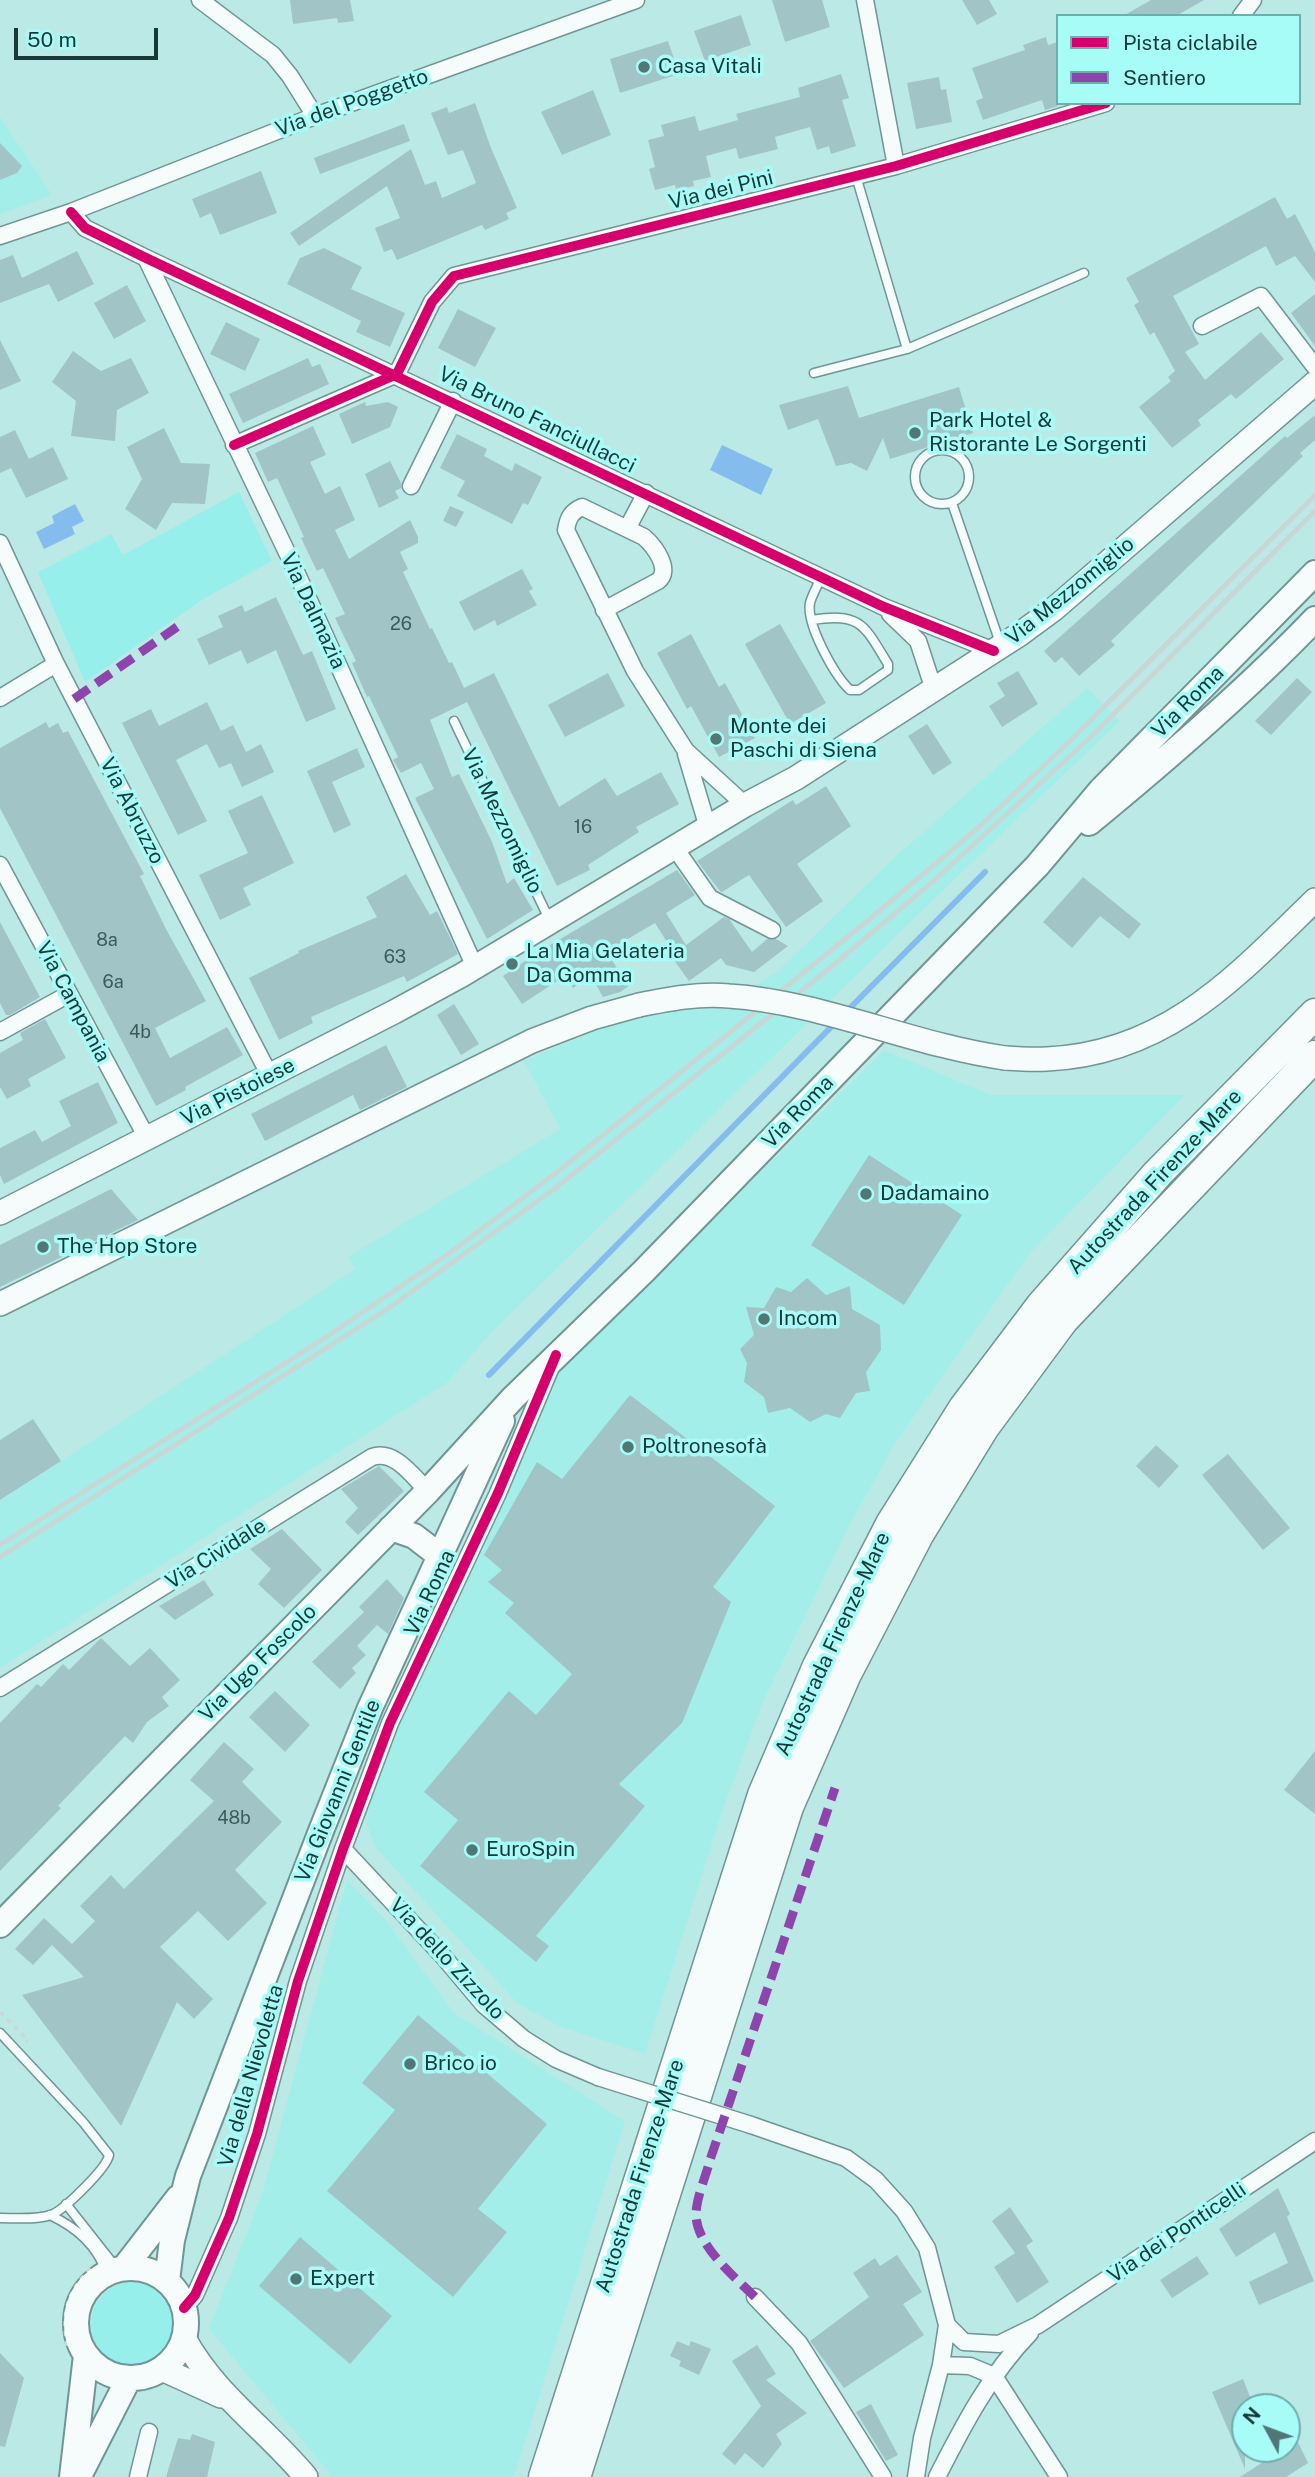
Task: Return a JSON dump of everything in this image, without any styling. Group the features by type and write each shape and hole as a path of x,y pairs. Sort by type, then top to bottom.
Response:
{"highway":[{"name":"Autostrada Firenze-Mare","path":"544,2477 763,1796 818,1666 891,1524 964,1408 1041,1306 1158,1173 1315,1014"},
{"name":"Autostrada Firenze-Mare","path":"575,2477 788,1807 846,1675 918,1535 984,1427 1063,1320 1315,1056"}],"main road":[{"name":"Via Mezzomiglio","path":"475,967 745,805 796,778 998,648 1054,609 1315,383"},
{"name":"Via Roma","path":"513,1398 644,1270 1037,866 1101,790 1315,573"},
{"name":"Via Roma","path":"1037,866 1171,752 1314,621"},
{"path":"0,1304 533,1041 592,1018 679,997 727,995 778,1002 956,1050 1005,1058 1048,1059 1082,1055 1132,1042 1168,1025 1208,1000 1315,901"},
{"name":"Via Pistoiese","path":"2,1209 270,1076 475,967"},
{"name":"Via Ugo Foscolo","path":"0,1925 428,1491 513,1398"},
{"name":"Via Giovanni Gentile","path":"183,2192 370,1708 513,1398"},
{"path":"391,1528 414,1536 440,1556"},
{"path":"116,2271 147,2270 167,2281 175,2289 184,2308 184,2338 176,2355 162,2369 146,2376 128,2378 104,2372 86,2355 76,2332 78,2306 92,2284 116,2271 183,2192"},
{"path":"167,2281 172,2240 183,2192"},
{"path":"184,2338 196,2361 228,2399 286,2453 306,2477"},
{"path":"72,2477 86,2355"},
{"path":"162,2369 228,2399"},
{"path":"79,2477 128,2378"}],"street":[{"path":"200,0 273,55 315,116"},
{"name":"Via del Poggetto","path":"0,236 71,212 315,116 636,0"},
{"path":"865,0 896,166"},
{"name":"Via dei Pini","path":"397,374 432,302 454,276 896,166 1099,105"},
{"name":"Via Bruno Fanciullacci","path":"71,212 85,228 146,258 397,374 884,607 998,648"},
{"name":"Via Dalmazia","path":"146,258 293,565 475,967"},
{"path":"1202,326 1261,296 1315,366"},
{"path":"234,445 397,374"},
{"path":"411,486 453,401"},
{"path":"628,527 646,494"},
{"path":"604,610 664,576 665,570 651,544 628,527 582,508 567,520 566,530 604,610 635,671 686,751 745,805"},
{"name":"Via Abruzzo","path":"0,542 57,664 270,1076"},
{"name":"Via Bruno Fanciullacci","path":"884,607 918,641 934,690"},
{"path":"0,698 57,664"},
{"path":"686,751 708,828"},
{"path":"675,848 710,898 772,930"},
{"name":"Via Campania","path":"0,865 146,1138"},
{"path":"0,1032 69,994"},
{"name":"Via Roma","path":"343,1849 390,1723 498,1493 556,1355"},
{"name":"Via Cividale","path":"0,1688 377,1455 391,1457 428,1491"},
{"name":"Via dello Zizzolo","path":"343,1849 399,1907 484,2005 524,2039 598,2077 751,2124 846,2158 876,2180 904,2211 927,2248 947,2325"},
{"name":"Via della Nievoletta","path":"184,2308 195,2295 229,2218 257,2134 298,1982 343,1849"},
{"name":"Via dei Ponticelli","path":"1038,2325 1315,2141"},
{"path":"755,2297 799,2343 883,2477"},
{"path":"947,2325 964,2342 999,2344 1038,2325"},
{"path":"916,2477 922,2438 941,2365 947,2325"},
{"path":"937,2477 994,2376 1010,2354 1038,2325"},
{"path":"941,2365 970,2366 994,2376 1059,2477"},
{"path":"138,2477 149,2432"}],"lane":[{"path":"856,176 907,349"},
{"path":"814,373 907,349 1084,273"},
{"path":"945,449 961,457 970,473 966,491 952,503 943,504 926,499 916,485 915,476 921,459 936,450 945,449"},
{"path":"952,503 998,648"},
{"path":"812,620 838,616 859,623 888,664 888,670 859,690 850,690 841,682 816,635 812,620 810,603 821,577"},
{"name":"Via Mezzomiglio","path":"454,721 550,922"},
{"path":"0,2033 83,2122 109,2155 104,2167 66,2204 50,2215"},
{"path":"66,2204 116,2271"},
{"path":"0,2218 50,2215 71,2225 101,2259 116,2271"}],"shaded area":[{"path":"0,117 52,195 0,214"},
{"path":"722,445 773,469 761,495 710,470"},
{"path":"239,492 272,561 203,599 85,682 38,572 111,534 123,555"},
{"path":"75,504 84,521 72,527 75,534 44,549 36,532 54,523 52,516"},
{"path":"1087,688 1120,721 935,898 493,1331 448,1382 0,1668 0,1501 355,1269 348,1257 560,1129 524,1061 603,1028 658,1013 716,1008 776,973 896,856"},
{"path":"884,1050 991,1095 1185,1095 1030,1253 897,1440 851,1522 763,1702 723,1809 645,2054 559,2026 518,2004 375,1847 366,1822 375,1782 386,1751 557,1375"},
{"path":"347,1880 388,1923 454,2013 625,2121 514,2477 333,2477 209,2329 263,2191"},
{"path":"125,2282 141,2282 157,2289 168,2300 175,2316 172,2340 163,2354 141,2366 125,2366 109,2359 98,2348 91,2332 91,2316 98,2300 109,2289"}],"building":[{"path":"290,0 350,0 354,21 338,23 337,18 293,24"},
{"path":"772,0 822,0 830,27 785,42"},
{"path":"962,0 989,0 997,14 977,25"},
{"path":"1151,0 1204,0 1180,14 1126,14"},
{"path":"741,15 751,45 705,61 694,31"},
{"path":"1046,37 1048,45 1056,43 1058,106 1045,110 1042,100 983,120 976,101 983,98 972,68 1025,50 1023,45"},
{"name":"Casa Vitali","path":"668,41 679,74 620,93 610,59"},
{"path":"841,74 849,98 842,100 856,146 831,154 829,146 817,150 810,127 775,137 778,149 739,159 736,148 706,156 711,177 693,181 694,186 676,190 675,185 655,190 649,169 655,167 648,140 664,136 661,125 695,116 699,131 738,120 736,114 800,97 798,88"},
{"path":"939,77 941,90 946,89 952,122 916,129 907,83"},
{"path":"593,90 611,135 562,155 541,112"},
{"path":"475,103 517,208 506,213 509,219 485,230 482,225 397,260 392,249 384,252 375,228 400,218 387,186 299,246 290,233 411,149 425,185 436,181 442,198 476,183 463,150 448,155 431,113 447,107 449,113"},
{"path":"404,124 410,141 320,174 314,158"},
{"path":"0,143 22,166 17,173 0,180"},
{"path":"261,171 277,213 220,235 211,213 200,218 192,199"},
{"path":"1275,197 1287,219 1295,214 1315,252 1315,282 1295,256 1276,266 1266,246 1173,296 1199,344 1185,352 1205,380 1261,332 1284,359 1236,399 1231,394 1198,420 1201,425 1172,448 1139,407 1171,381 1168,377 1175,371 1154,332 1150,335 1134,305 1139,302 1126,278"},
{"path":"324,248 362,267 351,289 405,313 390,347 356,332 361,321 287,284 300,258"},
{"path":"77,251 94,284 58,302 49,284 0,303 0,260 13,255 22,278"},
{"path":"127,285 146,321 114,339 94,303"},
{"path":"1315,294 1315,346 1291,313"},
{"path":"458,309 496,328 475,367 438,348"},
{"path":"226,322 260,339 245,371 210,354"},
{"path":"0,340 21,381 0,390"},
{"path":"73,351 101,371 131,358 149,393 117,410 115,441 71,436 76,401 52,382"},
{"path":"308,358 312,367 320,364 329,384 243,423 229,394"},
{"path":"848,386 859,418 959,387 973,433 890,459 883,438 867,471 851,463 836,466 818,419 788,430 779,405"},
{"path":"365,402 366,406 388,402 398,407 390,427 352,444 339,414"},
{"path":"1315,415 1315,440 1300,453 1303,456 1111,641 1115,645 1079,676 1062,657 1055,663 1044,651 1285,436 1287,438"},
{"path":"313,426 326,455 310,462 325,494 340,486 355,520 335,530 349,559 410,520 418,543 400,552 408,569 403,572 430,629 432,628 449,663 452,662 464,688 494,673 559,807 605,778 617,796 661,772 679,804 636,827 639,832 588,865 590,870 557,886 467,702 430,720 452,777 459,774 492,842 507,884 514,878 533,910 487,939 415,798 434,789 421,763 401,773 393,760 398,757 369,696 367,697 352,663 356,661 335,618 345,614 323,568 317,571 277,478 268,482 255,453"},
{"path":"164,428 181,463 210,464 205,504 172,503 156,530 125,509 142,479 127,447"},
{"path":"15,430 29,459 53,447 68,479 26,498 11,468 0,473 0,437"},
{"path":"457,434 487,449 484,456 512,471 515,463 542,477 528,505 523,503 512,524 457,496 465,481 440,468"},
{"path":"390,461 401,483 401,488 395,491 399,498 379,508 365,474"},
{"path":"450,506 464,512 456,527 443,521"},
{"path":"522,569 533,589 529,591 537,605 497,626 495,620 474,631 459,602"},
{"path":"276,597 303,655 312,651 336,709 306,722 276,650 247,664 241,650 209,665 197,639 223,627 218,616 242,605 245,612"},
{"path":"780,624 826,703 790,724 745,644"},
{"path":"691,634 719,687 725,683 755,738 719,757 691,706 687,709 657,653"},
{"path":"1018,671 1038,704 1002,727 989,706 1005,696 997,683"},
{"path":"608,673 625,706 565,737 548,705"},
{"path":"1297,678 1312,692 1271,735 1255,721"},
{"path":"207,702 221,731 233,725 246,752 261,744 274,772 242,787 231,763 219,768 207,744 176,760 207,821 178,835 122,723 151,709 159,726"},
{"path":"46,722 49,728 58,723 63,733 68,731 144,874 140,876 166,929 206,1001 155,1028 170,1058 227,1027 243,1055 156,1106 0,808 0,748"},
{"path":"927,724 952,763 933,775 908,736"},
{"path":"357,748 365,767 332,782 351,825 334,833 307,771"},
{"path":"826,786 851,826 797,864 823,901 786,927 749,875 722,892 697,861 793,800 796,805"},
{"path":"262,795 294,863 243,888 251,905 220,920 199,875 248,853 228,811"},
{"path":"677,870 695,895 666,913 686,945 724,917 729,919 752,952 767,939 776,939 788,946 754,972 726,965 721,958 689,981 671,956 674,953 655,923 614,947 618,954 611,959 629,986 620,992 603,997 591,976 573,988 565,976 522,1004 503,976 540,951"},
{"path":"406,874 430,915 437,911 458,954 407,982 404,976 311,1017 313,1023 279,1040 249,978 299,953 298,951 377,917 366,897"},
{"path":"1083,877 1141,924 1129,939 1100,916 1072,948 1043,922"},
{"path":"0,922 40,997 10,1015 6,1015 0,1003"},
{"path":"454,1004 479,1044 461,1055 437,1015"},
{"path":"45,1019 66,1058 28,1079 31,1086 7,1099 0,1087 0,1053 23,1040 20,1033"},
{"path":"386,1045 407,1087 360,1110 353,1095 265,1141 251,1114"},
{"path":"98,1082 118,1123 4,1184 0,1175 0,1148 35,1130 42,1142 71,1126 59,1101"},
{"path":"869,1155 962,1215 904,1305 811,1245"},
{"path":"111,1189 138,1220 0,1287 0,1245"},
{"path":"807,1278 826,1295 850,1286 852,1309 880,1325 881,1350 866,1372 870,1391 856,1393 840,1418 826,1414 810,1422 790,1408 768,1413 764,1397 744,1382 747,1363 740,1349 754,1335 746,1307 764,1308 776,1287 791,1292"},
{"path":"630,1395 775,1506 713,1587 731,1602 682,1723 619,1784 645,1806 536,1936 549,1946 536,1962 420,1866 458,1820 424,1792 509,1691 536,1715 572,1674 505,1613 514,1603 488,1582 502,1570 484,1555 537,1462 562,1479"},
{"path":"33,1419 61,1461 0,1500 0,1440"},
{"path":"1156,1445 1179,1466 1159,1488 1136,1466"},
{"path":"1228,1454 1290,1528 1263,1550 1202,1475"},
{"path":"379,1466 404,1491 358,1535 345,1522 358,1508 341,1489"},
{"path":"282,1529 322,1570 284,1608 258,1584 271,1569 250,1549"},
{"path":"387,1579 404,1598 388,1634 377,1625 357,1646 366,1655 352,1668 356,1673 340,1689 312,1662 364,1612 359,1607"},
{"path":"204,1580 214,1595 175,1620 159,1606"},
{"path":"101,1638 130,1666 150,1648 180,1680 162,1697 169,1706 147,1722 133,1743 125,1736 0,1871 0,1723 37,1684 41,1687 63,1664 69,1670"},
{"path":"275,1691 310,1725 285,1752 249,1717"},
{"path":"224,1742 254,1769 242,1782 282,1822 235,1870 267,1903 228,1941 198,1911 160,1947 213,1999 194,2019 177,2002 121,2126 22,1995 84,1977 52,1945 33,1965 15,1949 44,1918 72,1944 95,1921 80,1906 111,1875 124,1889 214,1801 190,1780"},
{"path":"1315,1751 1315,1814 1284,1790"},
{"path":"418,2015 547,2124 478,2209 507,2232 453,2297 327,2191 395,2110 362,2083"},
{"path":"1278,2188 1314,2281 1259,2305 1249,2282 1288,2263 1275,2232 1236,2257 1219,2229"},
{"path":"1010,2207 1033,2241 1026,2246 1049,2282 1017,2303 994,2267 1015,2253 992,2221"},
{"path":"300,2237 392,2316 350,2364 259,2286"},
{"path":"897,2255 922,2292 903,2304 924,2335 844,2388 810,2341 869,2297 853,2273 875,2258 880,2266"},
{"path":"1197,2256 1209,2274 1172,2298 1160,2280"},
{"path":"677,2341 689,2346 691,2341 711,2349 699,2375 679,2366 681,2361 670,2356"},
{"path":"757,2345 776,2374 766,2380 807,2413 776,2434 782,2444 763,2468 745,2453 735,2465 722,2454 761,2406 732,2361"},
{"path":"0,2353 24,2378 5,2447 0,2446"},
{"path":"1243,2379 1248,2393 1231,2393 1231,2436 1212,2392"},
{"path":"871,2404 898,2455 886,2461 856,2412"},
{"path":"192,2434 215,2442 207,2477 166,2477 178,2438 190,2440"},
{"path":"1301,2448 1308,2463 1286,2477 1240,2477 1262,2463 1301,2463"}],"waterway":[{"path":"846,1012 985,872"},
{"path":"489,1375 836,1022"}],"railway":[{"path":"0,1545 326,1337 451,1252 561,1169 871,918 980,826 1074,737 1315,495"},
{"path":"0,1557 389,1308 553,1190 831,967 937,878 1094,734 1315,511"}],"marked path":[{"path":"74,699 184,622"},
{"path":"755,2297 709,2248 697,2225 697,2206 835,1788"}],"cycle path":[{"path":"234,445 397,374 432,302 454,276 896,166 1099,105"},
{"path":"71,212 85,228 146,258 884,607 994,651"},
{"path":"184,2308 195,2295 229,2218 257,2134 298,1981 390,1723 498,1493 556,1355"}],"place":[{"name":"Casa Vitali","path":"644,67"},
{"name":"Park Hotel & Ristorante Le Sorgenti","path":"915,433"},
{"name":"Monte dei Paschi di Siena","path":"716,739"},
{"name":"La Mia Gelateria Da Gomma","path":"512,964"},
{"name":"Dadamaino","path":"866,1194"},
{"name":"The Hop Store","path":"43,1247"},
{"name":"Incom","path":"764,1319"},
{"name":"Poltronesofà","path":"628,1447"},
{"name":"EuroSpin","path":"472,1850"},
{"name":"Brico io","path":"410,2064"},
{"name":"Expert","path":"296,2279"}]}
